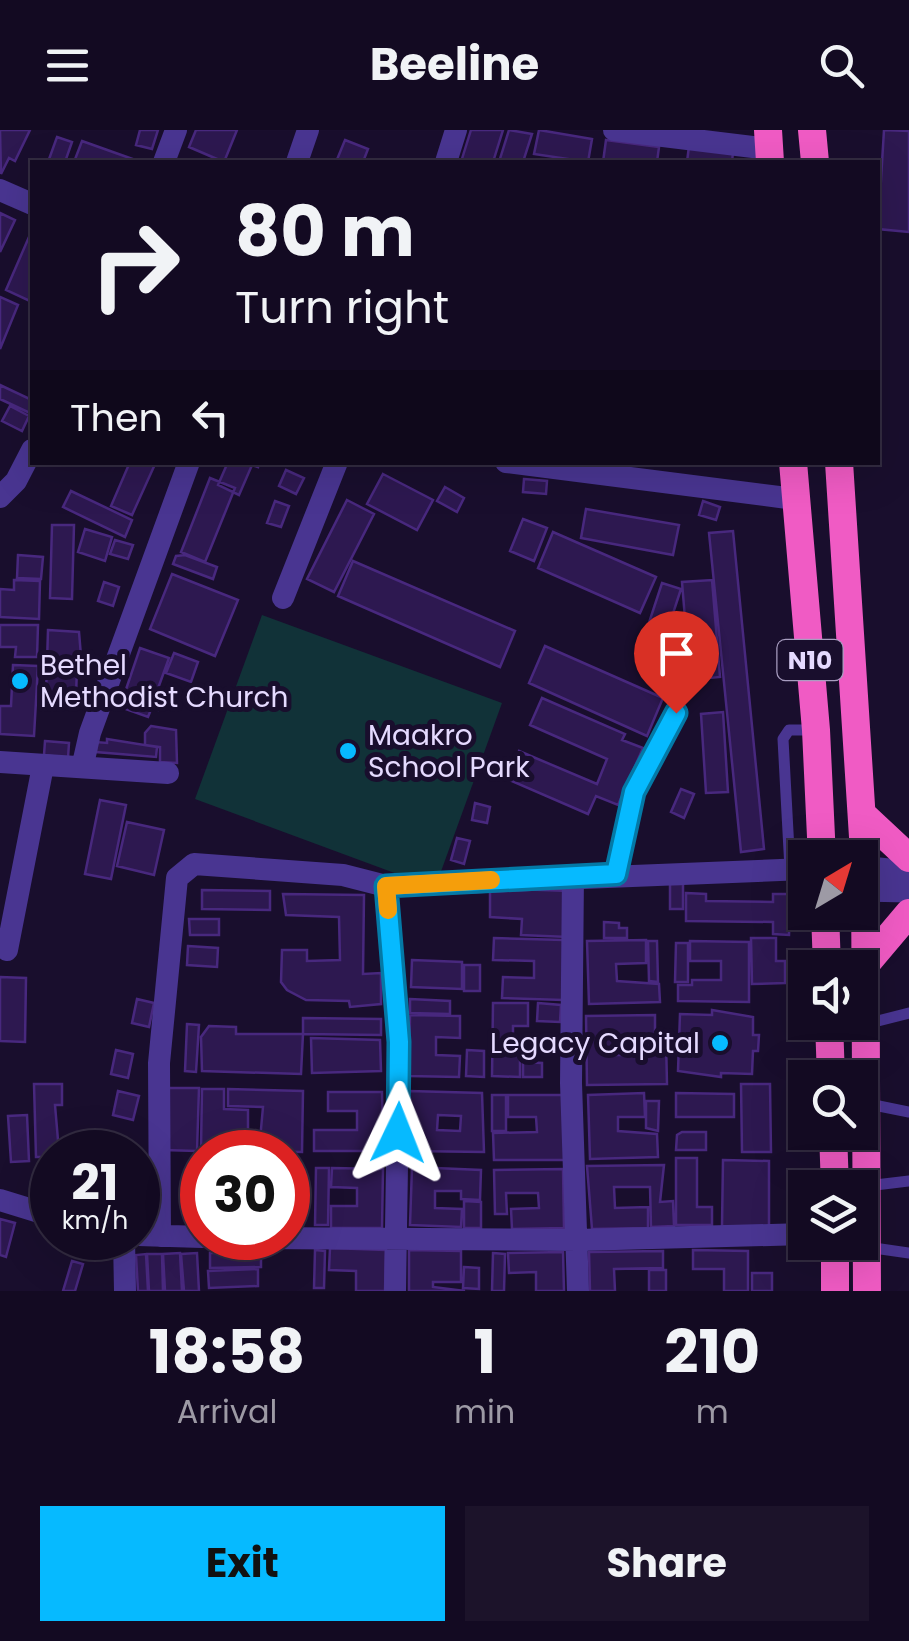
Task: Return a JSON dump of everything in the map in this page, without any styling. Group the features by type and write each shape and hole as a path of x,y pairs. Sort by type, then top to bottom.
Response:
{"highway":[{"path":"812,130 815,160"},
{"name":"N10","path":"793,465 816,730 821,840"},
{"name":"N10","path":"839,465 862,840"},
{"path":"862,815 909,858"},
{"path":"878,950 909,913"},
{"path":"835,1260 836,1291"},
{"name":"N10","path":"867,1260 867,1291"}],"street":[{"path":"165,160 176,130"},
{"path":"298,160 308,130"},
{"path":"447,160 456,130"},
{"path":"614,130 769,147"},
{"path":"0,190 30,203"},
{"path":"0,497 16,481 30,454"},
{"path":"83,764 101,702 188,465"},
{"path":"283,598 336,465"},
{"path":"530,465 796,499"},
{"path":"0,762 83,764 168,773"},
{"path":"7,950 43,766"},
{"path":"155,1130 176,878 194,864 342,875 386,886 573,875 788,869"},
{"path":"878,877 909,873"},
{"path":"573,875 571,1084 578,1291"},
{"path":"878,883 909,890"},
{"path":"386,886 399,1042 395,1291"},
{"path":"0,1200 30,1209"},
{"path":"310,1238 578,1240 788,1234"},
{"path":"124,1260 125,1291"}],"lane":[{"path":"616,874 634,792 676,713"},
{"path":"795,840 783,739 788,730 816,730"},
{"path":"878,1021 909,1012"},
{"path":"878,1106 909,1112"},
{"path":"878,1185 909,1181"},
{"path":"878,1248 909,1252"}],"green space":[{"name":"Maakro School Park","path":"262,615 502,703 435,888 195,799"}],"building":[{"path":"0,130 30,130 15,161 9,158 1,174"},
{"path":"140,130 158,130 152,149 136,145"},
{"path":"196,130 237,130 225,160 189,147"},
{"path":"471,130 503,130 494,160 462,160"},
{"path":"509,130 532,134 524,160 500,160"},
{"path":"539,130 592,139 588,160 534,154"},
{"path":"884,130 909,131 909,232 880,229"},
{"path":"57,137 72,142 66,160 49,160"},
{"path":"345,140 368,149 364,160 337,160"},
{"path":"606,140 659,147 657,160 603,160"},
{"path":"82,141 135,160 75,160"},
{"path":"689,146 733,152 732,160 687,160"},
{"path":"0,213 15,220 0,252"},
{"path":"30,235 30,301 6,290"},
{"path":"0,297 18,305 0,349"},
{"path":"0,385 30,399 30,413 0,399"},
{"path":"10,406 29,416 22,431 2,421"},
{"path":"129,465 155,465 132,515 111,506"},
{"path":"227,465 252,465 239,495 218,485"},
{"path":"286,470 304,478 296,494 279,486"},
{"path":"383,474 433,500 417,530 367,504"},
{"path":"210,478 235,488 205,562 181,552"},
{"path":"524,479 547,481 546,494 523,492"},
{"path":"445,487 464,498 457,512 437,501"},
{"path":"71,491 132,520 125,537 63,507"},
{"path":"347,500 374,514 334,592 307,579"},
{"path":"275,501 289,506 281,527 267,523"},
{"path":"703,501 720,507 716,520 699,515"},
{"path":"586,509 679,525 673,555 581,538"},
{"path":"523,519 547,528 534,561 510,551"},
{"path":"52,525 74,525 72,599 50,598"},
{"path":"85,529 112,537 105,561 78,552"},
{"path":"733,531 764,849 741,852 709,533"},
{"path":"553,532 656,577 640,613 538,568"},
{"path":"115,540 133,545 128,559 110,554"},
{"path":"18,555 43,557 41,579 17,578"},
{"path":"185,555 217,567 213,579 173,564 176,556"},
{"path":"353,561 515,631 500,667 338,596"},
{"path":"172,574 238,600 215,656 150,629"},
{"path":"14,580 40,581 39,619 0,617 0,589 14,590"},
{"path":"712,580 720,677 690,680 682,582"},
{"path":"104,582 119,587 113,606 98,601"},
{"path":"662,583 681,589 663,644 644,638"},
{"path":"0,625 38,625 37,657 15,657 16,647 0,647"},
{"path":"48,630 79,632 82,668 77,668 76,696 46,695"},
{"path":"545,646 663,698 647,736 529,683"},
{"path":"140,648 169,658 156,694 162,696 158,710 152,707 148,717 120,707"},
{"path":"174,653 198,662 191,682 166,673"},
{"path":"13,665 38,666 34,736 0,734 0,706 11,706"},
{"path":"542,698 625,734 622,740 643,748 618,805 596,796 588,814 507,779 519,751 597,784 607,759 530,725"},
{"path":"723,712 728,792 706,793 701,714"},
{"path":"151,726 176,730 177,763 160,762 160,747 145,745 145,733"},
{"path":"107,739 157,747 156,757 96,752 96,742 107,743"},
{"path":"45,741 69,743 68,758 44,755"},
{"path":"681,789 694,794 684,818 671,812"},
{"path":"100,800 126,805 111,879 85,874"},
{"path":"475,803 490,807 487,823 472,820"},
{"path":"127,822 164,830 154,875 117,866"},
{"path":"457,838 470,841 464,864 451,860"},
{"path":"670,884 683,884 683,909 670,909"},
{"path":"490,888 569,891 568,937 521,935 522,919 490,917"},
{"path":"202,890 270,891 270,910 202,909"},
{"path":"686,893 706,894 706,901 773,902 773,894 788,894 789,935 773,934 773,922 686,921"},
{"path":"283,894 364,895 363,974 381,973 381,1004 350,1007 349,1001 306,1000 287,990 281,982 282,950 307,950 307,961 340,960 339,917 286,915"},
{"path":"189,919 219,919 219,935 190,935"},
{"path":"604,922 627,928 627,938 604,938"},
{"path":"494,938 564,940 563,1000 502,998 503,977 534,978 534,961 493,960"},
{"path":"751,938 776,938 776,961 785,961 785,983 752,984"},
{"path":"646,940 646,963 616,964 617,981 659,984 660,1002 589,1004 587,941"},
{"path":"648,941 657,941 658,982 649,981"},
{"path":"690,941 749,942 749,1002 678,1001 678,985 692,985 692,980 721,980 721,961 690,961"},
{"path":"676,943 688,943 688,982 675,982"},
{"path":"188,946 218,948 217,967 187,965"},
{"path":"412,960 462,962 462,989 411,987"},
{"path":"464,965 480,965 480,991 464,991"},
{"path":"0,977 26,978 25,1042 0,1041"},
{"path":"137,999 154,1003 149,1027 132,1023"},
{"path":"410,999 450,1001 450,1014 410,1013"},
{"path":"493,1003 528,1003 528,1026 513,1026 513,1053 520,1053 520,1077 492,1076"},
{"path":"538,1003 561,1005 560,1022 537,1021"},
{"path":"712,1010 753,1017 753,1035 759,1035 758,1051 753,1051 752,1074 721,1073 721,1077 678,1071 680,1014 712,1015"},
{"path":"410,1015 460,1016 460,1038 436,1037 436,1055 460,1056 459,1077 409,1076"},
{"path":"655,1015 655,1039 617,1039 617,1055 638,1055 637,1041 666,1040 667,1084 587,1085 586,1016"},
{"path":"303,1018 381,1019 381,1035 303,1034"},
{"path":"187,1024 199,1025 196,1072 185,1071"},
{"path":"209,1026 236,1027 236,1034 303,1034 301,1074 202,1071 201,1037"},
{"path":"311,1038 380,1040 381,1071 312,1073"},
{"path":"116,1050 133,1054 128,1078 111,1074"},
{"path":"467,1050 484,1051 484,1077 466,1076"},
{"path":"523,1062 542,1063 542,1077 523,1077"},
{"path":"34,1084 62,1084 62,1105 55,1105 57,1130 35,1130"},
{"path":"741,1084 770,1084 771,1152 742,1152"},
{"path":"164,1088 199,1088 198,1130 180,1130 180,1150 163,1150"},
{"path":"202,1089 224,1089 224,1109 248,1110 248,1130 201,1130"},
{"path":"228,1089 303,1091 302,1130 261,1130 263,1107 228,1106"},
{"path":"118,1091 139,1096 133,1120 113,1115"},
{"path":"409,1091 482,1093 484,1152 410,1151","holes":["438,1115 461,1116 460,1131 437,1130"]},
{"path":"328,1092 382,1092 383,1136 394,1136 394,1161 366,1161 366,1151 314,1151 314,1130 357,1130 357,1111 328,1111"},
{"path":"644,1093 645,1117 618,1117 618,1131 657,1134 658,1157 590,1159 588,1095"},
{"path":"676,1093 734,1094 734,1117 676,1117"},
{"path":"492,1095 506,1095 506,1131 492,1131"},
{"path":"508,1095 563,1095 565,1160 494,1160 493,1133 537,1132 536,1117 508,1117"},
{"path":"646,1101 659,1101 658,1131 646,1128"},
{"path":"27,1115 29,1161 11,1162 8,1116"},
{"path":"706,1132 706,1150 676,1150 677,1135"},
{"path":"676,1158 697,1158 697,1207 712,1207 712,1225 676,1225"},
{"path":"723,1160 769,1161 769,1227 722,1226"},
{"path":"664,1165 660,1202 673,1201 674,1226 651,1227 650,1187 614,1187 615,1208 648,1207 648,1228 592,1229 587,1166"},
{"path":"412,1167 481,1170 480,1200 461,1199 461,1191 435,1191 435,1208 462,1209 461,1227 410,1225"},
{"path":"316,1168 329,1168 328,1225 315,1225"},
{"path":"332,1168 383,1169 382,1228 331,1228 331,1206 357,1206 357,1188 331,1187"},
{"path":"563,1169 564,1228 512,1229 511,1209 539,1208 538,1193 506,1193 507,1214 495,1214 494,1170"},
{"path":"464,1201 481,1202 481,1228 464,1228"},
{"path":"0,1219 15,1223 6,1257 0,1255"},
{"path":"330,1248 386,1250 385,1291 356,1291 356,1271 329,1270"},
{"path":"315,1250 325,1251 324,1288 314,1288"},
{"path":"409,1250 461,1251 461,1282 433,1282 433,1287 465,1291 409,1291"},
{"path":"693,1250 748,1251 748,1291 724,1291 724,1269 693,1269"},
{"path":"663,1251 663,1268 614,1269 615,1291 590,1291 589,1252"},
{"path":"563,1252 564,1291 536,1291 536,1272 509,1273 508,1253"},
{"path":"180,1253 182,1291 165,1291 163,1254"},
{"path":"493,1253 505,1254 504,1291 492,1291"},
{"path":"162,1254 163,1291 149,1291 147,1260 160,1260"},
{"path":"136,1260 146,1260 148,1291 138,1291"},
{"path":"181,1260 197,1260 199,1291 184,1291"},
{"path":"210,1260 261,1260 261,1267 210,1268"},
{"path":"72,1261 83,1264 75,1291 63,1291"},
{"path":"464,1267 479,1268 479,1289 463,1288"},
{"path":"258,1269 258,1286 209,1288 208,1271"},
{"path":"649,1270 666,1270 666,1291 649,1291"},
{"path":"752,1273 772,1273 772,1291 752,1291"}],"slow traffic":[{"path":"388,910 386,886 491,880"}],"place":[{"name":"Bethel Methodist Church","path":"20,681"},
{"name":"Maakro School Park","path":"348,751"},
{"name":"Legacy Capital","path":"720,1043"}],"route":[{"path":"398,1133 399,1042 386,886 616,874 634,792 676,713"}]}
